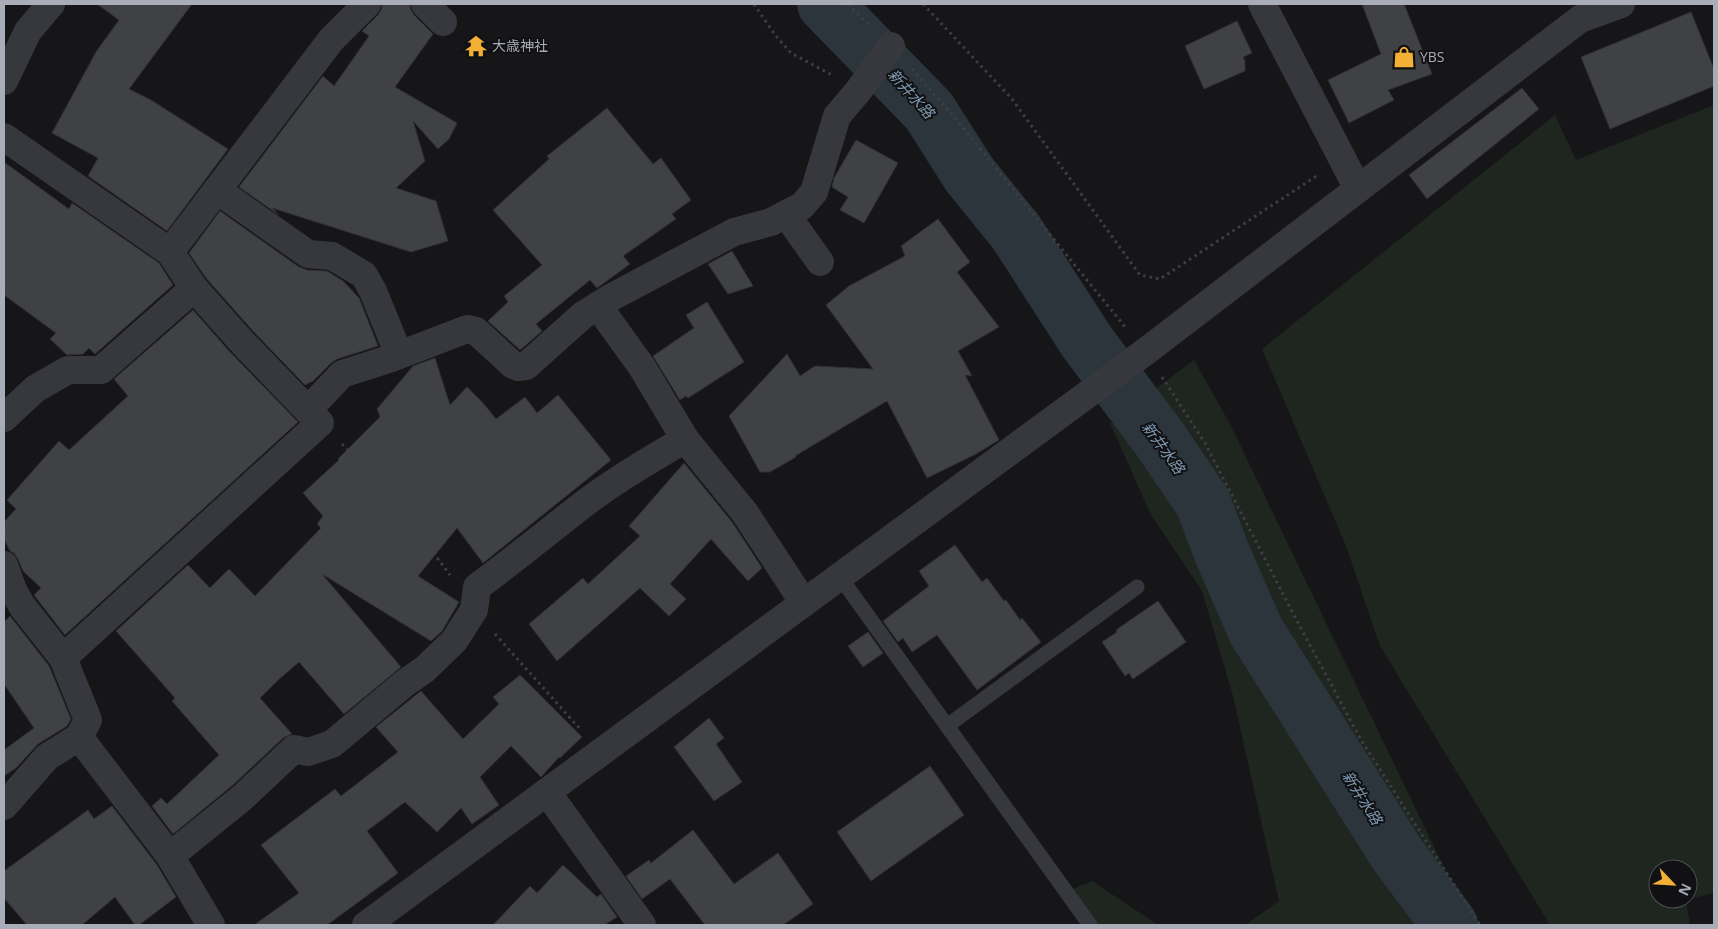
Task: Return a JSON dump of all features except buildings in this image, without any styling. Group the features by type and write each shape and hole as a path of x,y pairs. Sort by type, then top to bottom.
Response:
{"street":[{"path":"4,81 28,31 51,4"},
{"path":"170,252 332,40 367,4"},
{"path":"1262,4 1358,189"},
{"path":"366,925 1145,352 1358,189 1577,11 1621,4"},
{"path":"63,658 314,417 342,374 467,329 476,331 513,365 518,367 526,366 583,315 612,296 734,232 771,222 802,206 814,192 837,116 859,90 891,46"},
{"path":"4,137 170,252 194,288 242,342 314,417"},
{"path":"217,190 308,254 332,256 364,275 373,291 399,355"},
{"path":"786,214 820,262"},
{"path":"4,418 36,388 68,370 101,370 194,288"},
{"path":"598,306 642,367 684,439 745,513 804,603"},
{"path":"170,856 243,797 294,749 308,752 332,744 405,683 425,669 454,641 474,610 477,587 577,510 622,478 684,439"},
{"path":"4,565 8,593 22,606 63,658 88,720 80,737 47,757 4,806"},
{"path":"80,737 170,856 211,925"},
{"path":"547,792 642,925"}],"lane":[{"path":"840,577 1090,925"},
{"path":"947,726 1137,587"}],"path":[{"path":"754,4 775,35 791,53 859,90"},
{"path":"924,4 1012,99 1140,275 1160,279 1342,159"},
{"path":"891,46 956,120 1145,352 1205,443 1361,740 1480,925"},
{"path":"314,417 400,501"}],"shaded area":[{"path":"1714,105 1714,893 1698,897 1698,859 1648,859 1648,909 1687,909 1690,925 1550,925 1380,646 1346,546 1262,349 1555,115 1576,160"},
{"path":"1194,360 1230,424 1455,890 1482,925 1245,925 1279,901 1233,696 1202,591 1151,515 1110,423"},
{"path":"1092,881 1158,925 1096,925 1073,889"}],"waterway":[{"name":"新井水路","path":"825,4 929,111 969,174 1016,232 1087,342 1159,438 1203,503 1222,553 1256,631 1397,854 1450,925"}],"place":[{"name":"大歳神社","path":"476,46"},
{"name":"YBS","path":"1404,57"}]}
